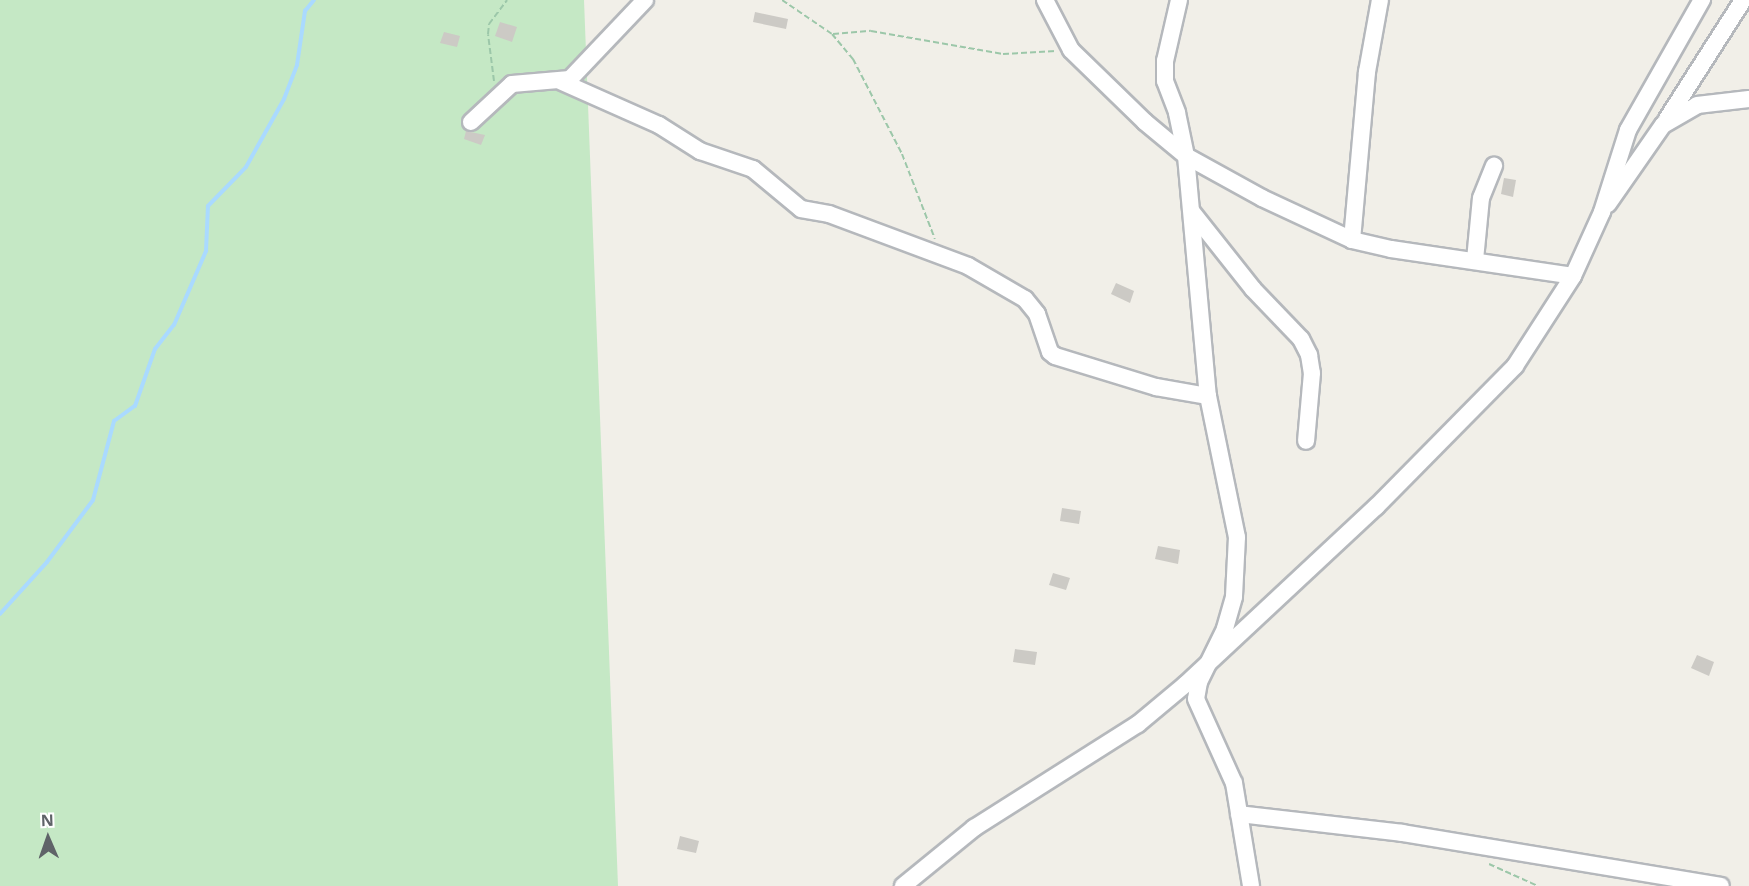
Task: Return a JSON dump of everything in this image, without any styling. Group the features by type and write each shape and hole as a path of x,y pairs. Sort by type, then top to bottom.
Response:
{"street":[{"path":"471,122 496,95 522,81 562,82 570,79 616,34 645,0"},
{"path":"1045,0 1071,50 1186,156 1262,198 1352,240 1391,249 1573,276"},
{"path":"1179,0 1165,61 1165,81 1178,113 1186,156 1208,396 1237,537 1234,597 1226,629 1199,682 1197,706 1234,783 1251,886"},
{"path":"1352,240 1367,72 1380,0"},
{"path":"903,886 974,828 1138,724 1376,507 1502,380 1531,344 1573,276 1602,212 1628,130 1702,0"},
{"path":"1602,212 1663,125 1743,0"},
{"path":"562,82 659,125 700,151 753,169 801,209 829,214 940,253 1025,299 1037,314 1047,347 1055,356 1156,387 1208,396"},
{"path":"1663,125 1697,105 1749,99"},
{"path":"1475,260 1481,198 1494,165"},
{"path":"1191,211 1253,290 1300,339 1309,355 1312,373 1306,441"},
{"path":"1239,814 1402,833 1721,886"}],"path":[{"path":"496,95 488,34 489,24 507,0"},
{"path":"782,0 832,34 866,81 897,144 940,253"},
{"path":"832,34 871,31 1003,54 1071,50"}],"green space":[{"path":"0,0 584,0 618,886 0,886"}],"building":[{"path":"755,12 788,19 786,29 753,22"},
{"path":"500,22 517,27 512,42 495,36"},
{"path":"444,32 460,36 457,47 440,43"},
{"path":"466,131 485,135 481,145 464,139"},
{"path":"1504,178 1516,180 1513,197 1501,194"},
{"path":"1116,283 1134,291 1130,303 1111,294"},
{"path":"1062,508 1081,511 1079,524 1060,521"},
{"path":"1158,546 1180,550 1178,564 1155,559"},
{"path":"1053,573 1070,578 1066,590 1049,585"},
{"path":"1015,649 1037,652 1035,665 1013,662"},
{"path":"1697,655 1714,662 1709,676 1691,668"},
{"path":"680,836 699,841 696,853 677,849"}],"waterway":[{"path":"0,614 47,562 93,500 114,421 135,406 155,349 174,325 206,251 208,206 246,167 284,99 297,65 305,11 314,0"}]}
